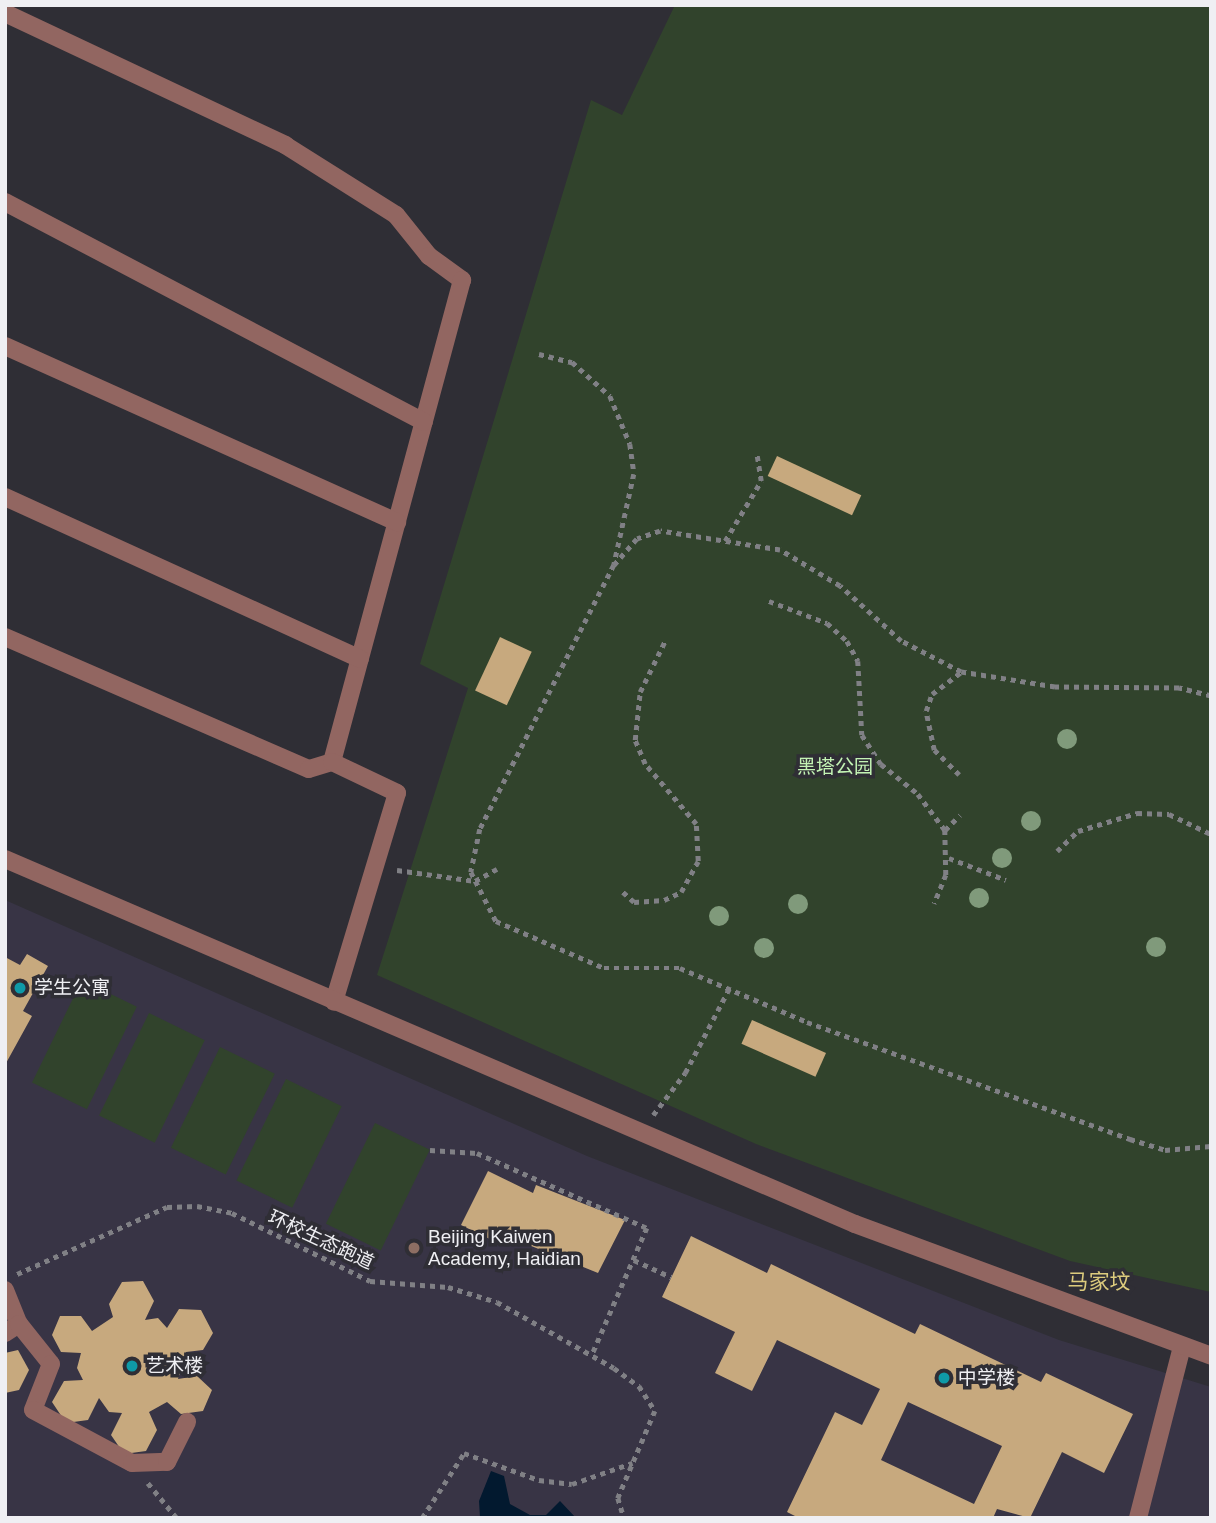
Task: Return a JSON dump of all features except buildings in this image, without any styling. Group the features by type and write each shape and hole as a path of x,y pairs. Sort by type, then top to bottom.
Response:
{"street":[{"path":"5,13 285,145 397,215 429,256 462,280 332,762"},
{"path":"5,202 424,422"},
{"path":"5,346 397,522"},
{"path":"5,497 360,659"},
{"path":"5,637 309,769 332,762 397,793 334,1002"},
{"path":"5,859 855,1224 1211,1356"},
{"path":"5,1290 12,1328 51,1364 33,1409 132,1463 167,1462 187,1422"},
{"path":"1138,1518 1182,1347"}],"path":[{"path":"539,354 572,362 610,396 630,444 634,474 614,565 473,846 475,881 496,921 529,939 604,968 680,968 729,989 1142,1143 1165,1150 1211,1146"},
{"path":"725,541 761,481 757,454"},
{"path":"614,565 637,539 660,531 780,550 811,565 901,641 961,673 1055,687 1179,688 1211,696"},
{"path":"769,601 827,622 847,641 858,662 862,735 881,764 918,794 945,830 949,858 934,904"},
{"path":"623,892 634,902 672,896 698,861 696,824 645,764 635,740 640,692 665,641"},
{"path":"959,775 934,750 926,711 932,694 961,673"},
{"path":"1057,851 1090,825 1137,813 1170,814 1211,834"},
{"path":"945,830 960,815"},
{"path":"949,858 1006,880"},
{"path":"375,867 475,881 497,869"},
{"path":"640,1132 685,1073 729,989"},
{"path":"430,1150 477,1153 647,1228 593,1356"},
{"name":"环校生态跑道","path":"5,1277 76,1252 167,1207 197,1206 232,1213 370,1280 447,1287 497,1302 593,1356 639,1386 655,1411 618,1498 624,1518"},
{"path":"634,1260 671,1278"},
{"path":"422,1518 464,1453 539,1480 572,1484 633,1463"},
{"path":"132,1463 177,1518"}],"shaded area":[{"name":"Beijing Kaiwen Academy, Haidian","path":"5,900 587,1156 1059,1340 1211,1387 1211,1518 5,1518"}],"green space":[{"name":"黑塔公园","path":"675,5 1211,5 1211,1292 1070,1261 756,1144 377,975 468,688 420,664 591,100 622,115"},
{"path":"82,980 137,1007 87,1109 32,1082"},
{"path":"149,1013 205,1040 155,1143 99,1115"},
{"path":"220,1047 275,1074 226,1174 171,1148"},
{"path":"286,1079 342,1106 292,1208 236,1181"},
{"path":"375,1123 430,1150 381,1250 326,1224"}],"water":[{"path":"491,1471 504,1476 510,1504 530,1515 546,1515 560,1501 576,1518 480,1518 479,1501"}],"place":[{"name":"学生公寓","path":"20,988"},
{"name":"Beijing Kaiwen Academy, Haidian","path":"414,1248"},
{"name":"艺术楼","path":"132,1366"},
{"name":"中学楼","path":"944,1378"}],"district":[{"name":"马家坟","path":"1099,1282"}]}
